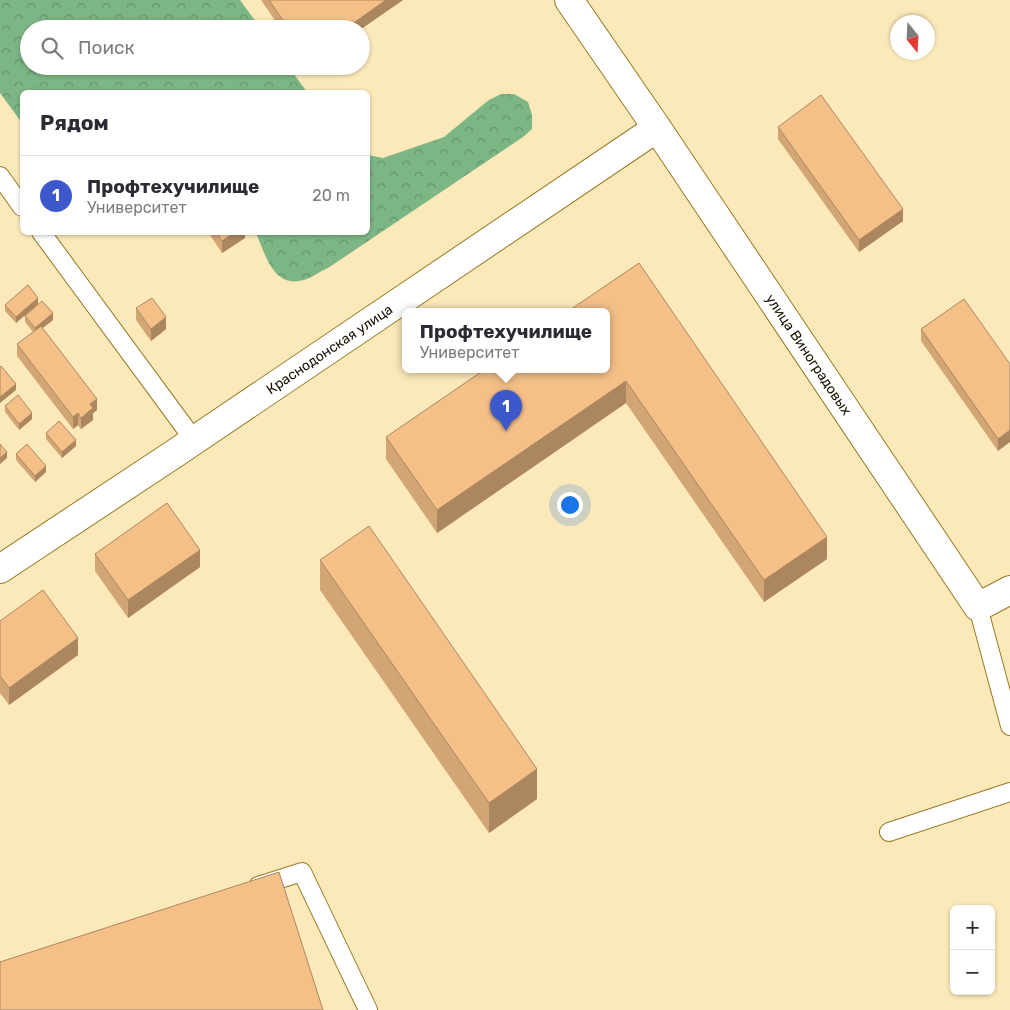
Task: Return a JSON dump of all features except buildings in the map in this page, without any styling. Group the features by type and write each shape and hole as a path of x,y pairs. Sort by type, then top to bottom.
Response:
{"street":[{"name":"улица Виноградовых","path":"569,0 978,606"},
{"name":"Краснодонская улица","path":"0,569 657,128"},
{"path":"978,606 1010,590"}],"lane":[{"path":"0,176 20,204"},
{"path":"43,235 194,440"},
{"name":"улица Виноградовых","path":"978,606 1010,726"},
{"path":"889,832 1010,792"},
{"path":"245,890 302,872 368,1010"}],"green space":[{"path":"0,0 240,0 254,20 20,20 20,75 295,75 306,90 20,90 20,120 0,93"},
{"path":"501,94 514,94 528,102 532,115 532,129 523,137 328,268 307,279 296,281 287,280 279,276 273,269 257,235 370,235 370,155 383,158 444,137 489,100"}],"place":[{"name":"Профтехучилище","path":"506,431"}]}
